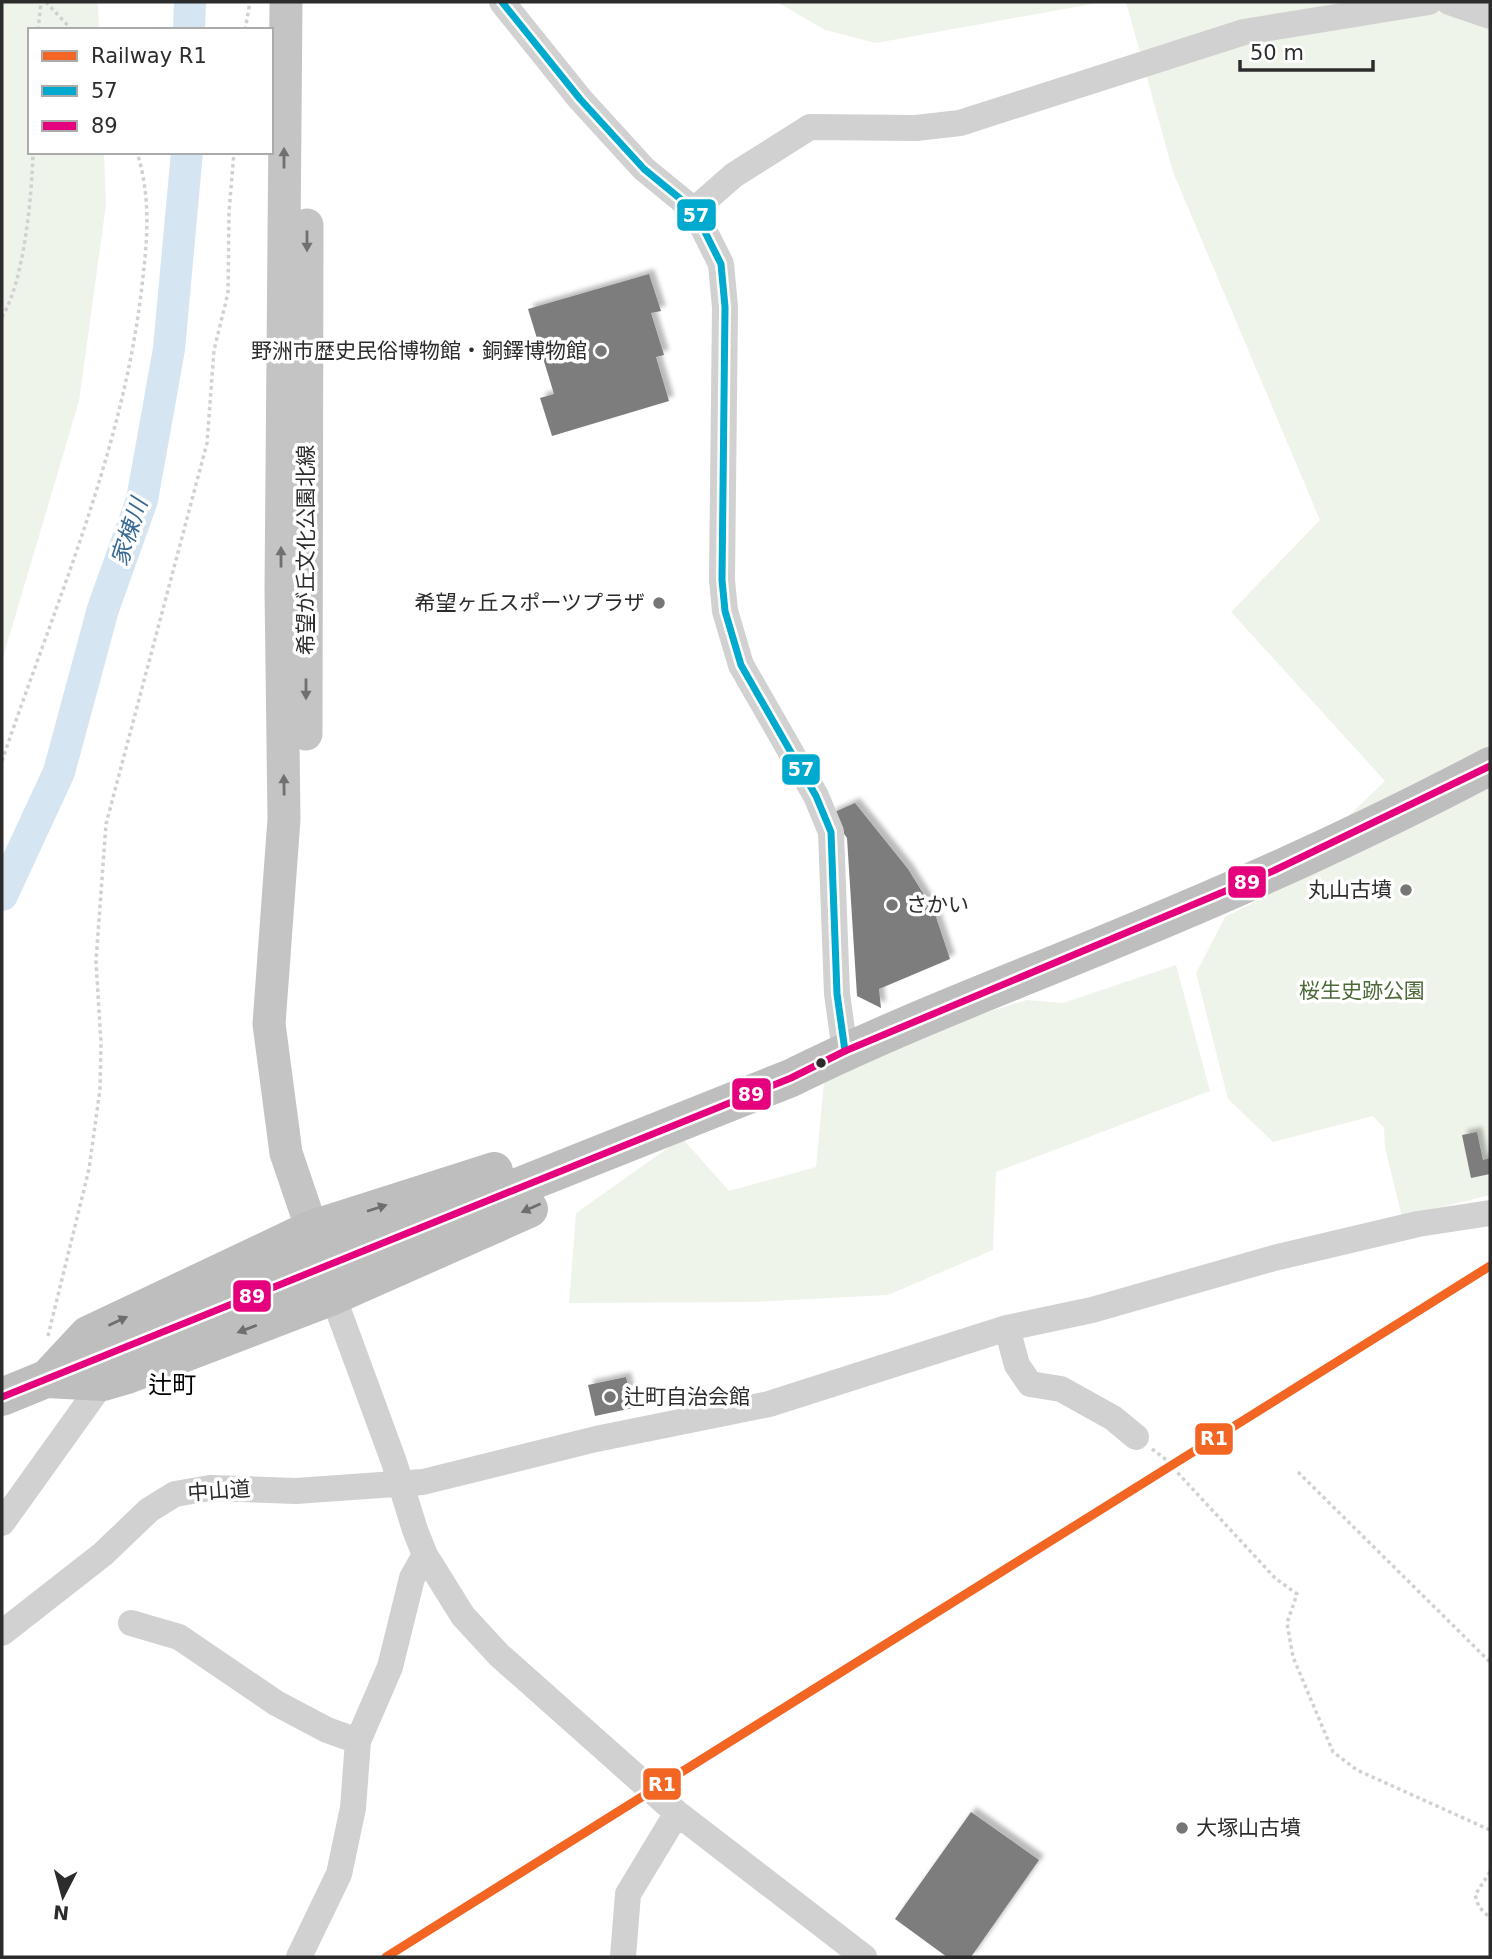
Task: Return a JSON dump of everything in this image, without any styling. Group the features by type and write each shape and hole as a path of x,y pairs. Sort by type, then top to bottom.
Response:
{"highway":[{"path":"2,1397 384,1240 791,1078 845,1051 1236,887 1490,766"},
{"path":"47,1379 88,1335 312,1229 559,1151 650,1133"},
{"path":"47,1379 103,1382 333,1296 557,1197 609,1166 650,1133"}],"main road":[{"name":"希望が丘文化公園北線","path":"286,2 281,590 284,819 269,1024 276,1097 286,1153 333,1296"},
{"name":"希望が丘文化公園北線","path":"276,1097 306,820 308,2"}],"street":[{"path":"502,2 580,99 635,159 694,210 721,264 725,307 725,611 741,665 816,796 831,832 837,994 845,1051"},
{"path":"694,210 734,175 810,127 916,128 960,123 1244,32 1429,2"},
{"path":"1449,2 1490,16"},
{"name":"中山道","path":"2,1633 103,1554 149,1510 175,1494 210,1488 296,1491 401,1484 474,1471 596,1439 769,1404 1007,1328 1092,1310 1274,1258 1418,1224 1490,1213"},
{"path":"333,1296 425,1555 463,1616 499,1655 677,1813 864,1957"},
{"path":"1007,1328 1017,1365 1030,1384 1061,1389 1113,1418 1136,1437"},
{"path":"2,1523 103,1382"},
{"path":"299,1957 339,1874 353,1808 358,1741 390,1667 412,1578 425,1555"},
{"path":"131,1623 179,1637 276,1703 327,1730 358,1741"},
{"path":"623,1957 628,1894 677,1813"}],"path":[{"path":"38,28 43,2"},
{"path":"43,2 70,28"},
{"path":"245,28 250,2"},
{"path":"2,317 17,278 33,180 33,154"},
{"path":"2,761 121,412 136,332 149,225 137,154"},
{"path":"46,1341 89,1169 100,1089 101,1043 96,961 106,824 207,443 214,350 228,293 229,212 234,154"},
{"path":"1136,1437 1164,1458 1265,1568 1297,1594 1287,1623 1293,1657 1333,1752 1357,1770 1490,1830"},
{"path":"1298,1472 1490,1662"},
{"path":"1490,1872 1475,1895 1479,1908 1490,1918"}],"green space":[{"path":"2,2 98,2 99,28 28,28 28,154 104,154 106,205 79,401 2,661"},
{"path":"777,2 1103,2 876,43 825,30"},
{"name":"桜生史跡公園","path":"1126,2 1490,2 1490,1195 1402,1217 1385,1148 1384,1128 1373,1116 1273,1142 1228,1099 1196,973 1225,917 1263,898 1385,781 1231,612 1320,520 1173,172"},
{"path":"1176,965 1210,1091 996,1172 993,1250 888,1295 753,1302 569,1303 576,1213 682,1138 729,1191 816,1167 826,1061 1027,1000 1063,1003"}],"building":[{"path":"649,274 661,311 651,313 664,355 656,357 669,401 552,436 540,398 554,394 528,309"},
{"name":"さかい","path":"855,803 908,869 934,911 950,959 879,989 881,1008 857,996 847,838 830,814"},
{"path":"1477,1132 1483,1160 1490,1158 1490,1174 1471,1178 1462,1135"},
{"name":"辻町自治会館","path":"626,1377 633,1408 595,1416 588,1385"},
{"path":"971,1812 1039,1860 971,1957 947,1957 895,1919"}],"waterway":[{"name":"家棟川","path":"189,28 190,2"},
{"name":"家棟川","path":"2,895 59,772 103,609 142,500 169,349 187,154"}],"rail line":[{"name":"R1","path":"386,1957 1490,1266"}],"transit line":[{"name":"57","path":"502,2 580,99 644,169 694,210 721,264 725,307 722,580 725,611 741,665 816,796 831,832 837,994 845,1051"},
{"name":"89","path":"2,1397 791,1078 845,1051 1273,871 1490,766"}],"place":[{"name":"野洲市歴史民俗博物館・銅鐸博物館","path":"601,351"},
{"name":"希望ヶ丘スポーツプラザ","path":"659,603"},
{"name":"丸山古墳","path":"1406,890"},
{"name":"さかい","path":"892,905"},
{"name":"辻町自治会館","path":"610,1397"},
{"name":"大塚山古墳","path":"1182,1828"}],"district":[{"name":"辻町","path":"172,1385"}]}
